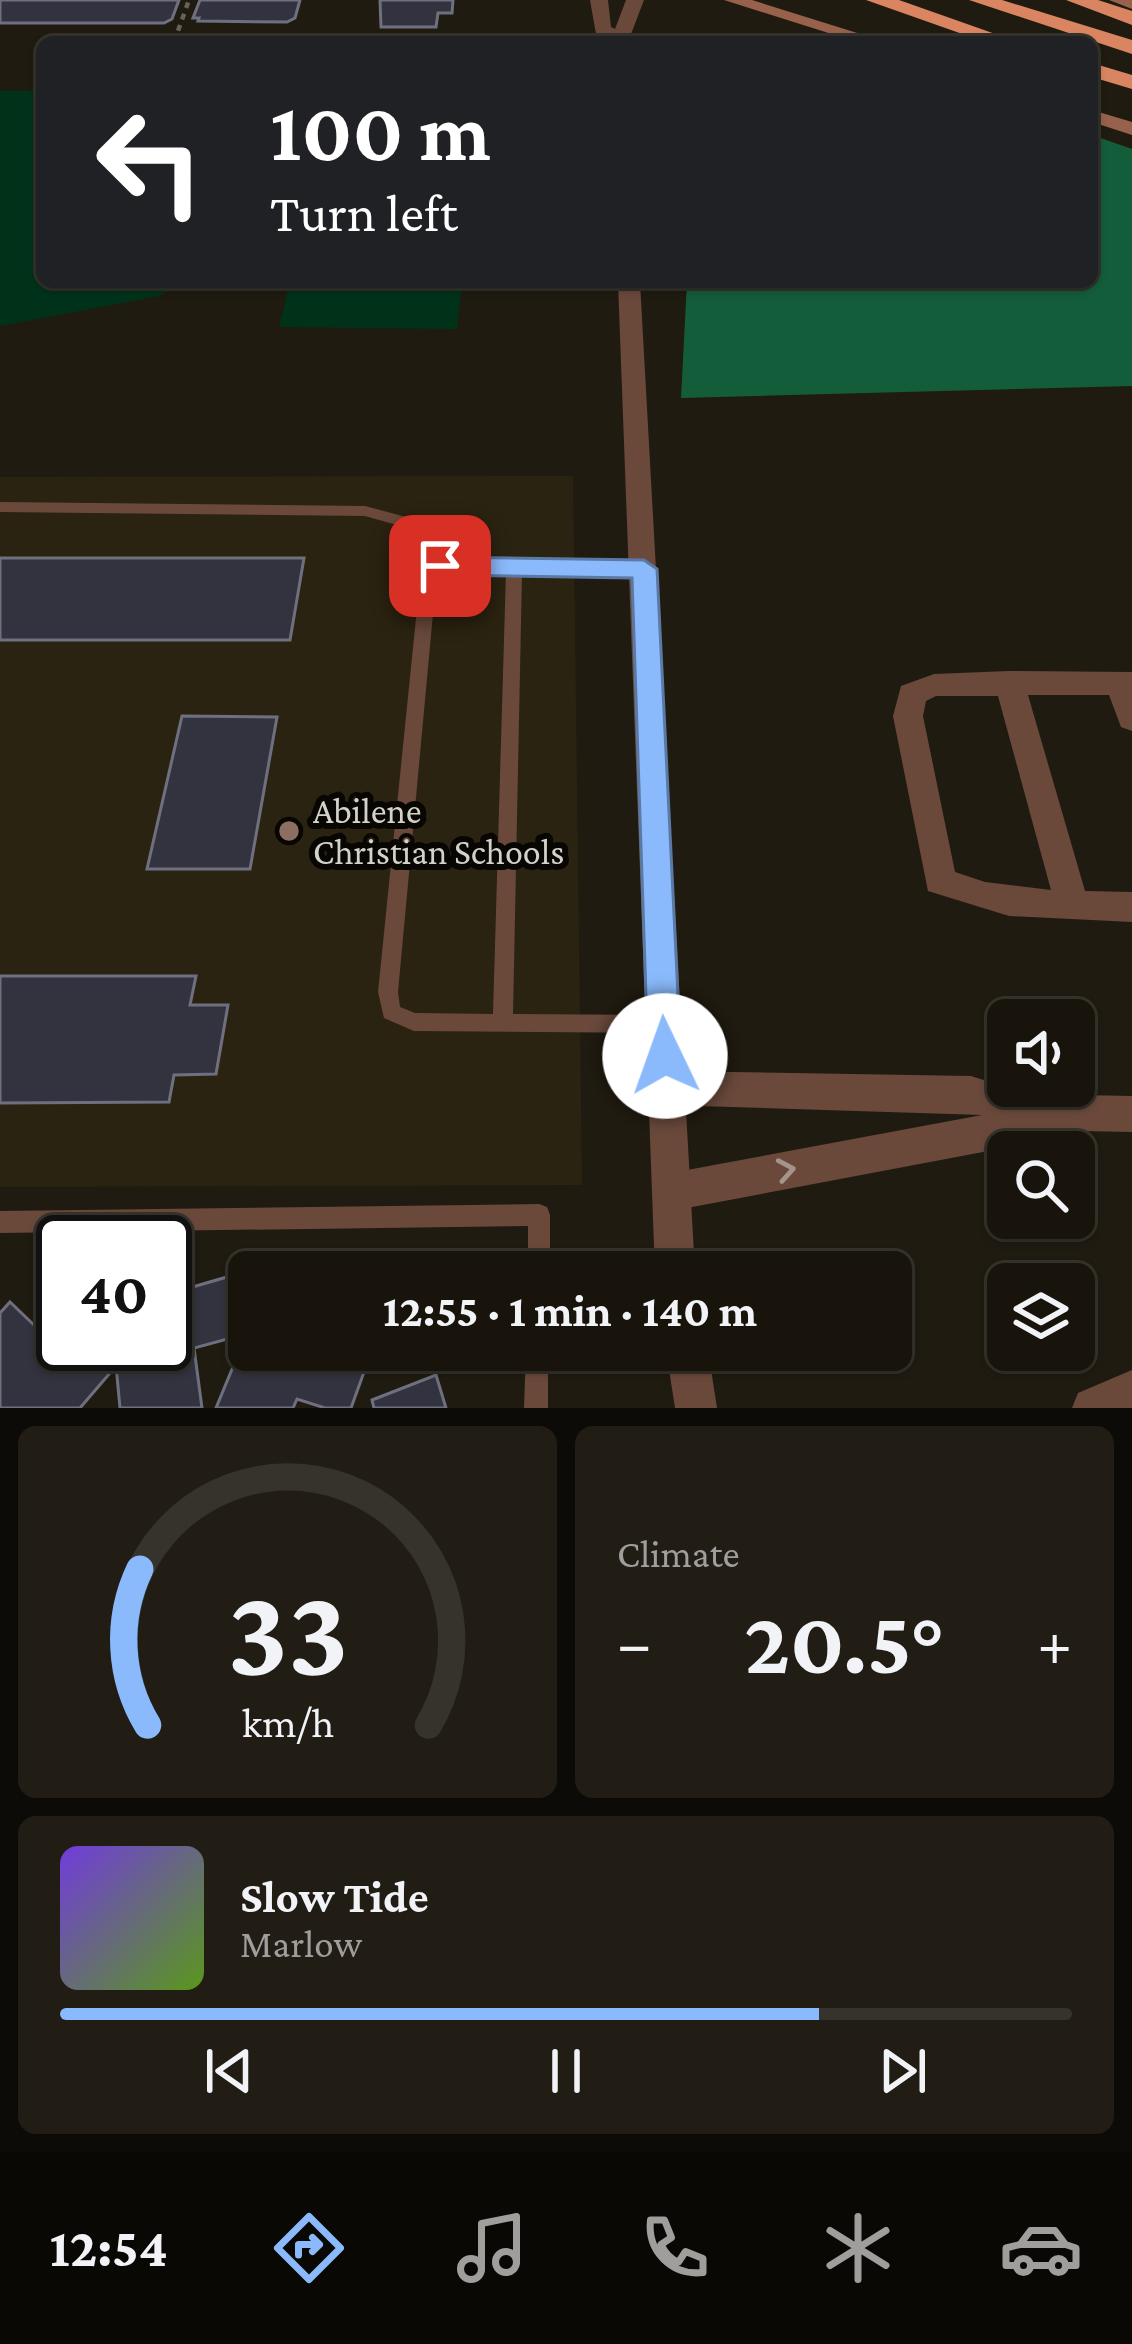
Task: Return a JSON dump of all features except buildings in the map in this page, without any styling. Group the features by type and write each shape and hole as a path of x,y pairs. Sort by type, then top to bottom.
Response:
{"highway":[{"path":"877,0 988,36"},
{"path":"980,0 1096,36"},
{"path":"1077,0 1132,18"},
{"path":"1098,36 1132,47"},
{"path":"1098,72 1132,82"},
{"path":"1098,98 1132,107"}],"main road":[{"path":"733,0 856,36"},
{"path":"1118,0 1132,4"},
{"path":"1098,118 1132,129"}],"street":[{"path":"599,0 602,30 613,36"},
{"path":"620,36 635,0"},
{"path":"629,288 673,1251"},
{"path":"1009,682 1072,904"},
{"path":"1132,718 1126,683 934,685 912,694 908,716 940,881 968,895 1132,907"},
{"path":"667,1088 971,1094 1027,1112 1132,1114"},
{"path":"671,1192 983,1134 1027,1112"},
{"path":"679,1371 680,1408"},
{"path":"690,1371 696,1408"},
{"path":"1093,1408 1132,1390"}],"lane":[{"path":"0,507 365,511 416,525 440,566"},
{"path":"644,569 440,566 428,579 388,992 391,1012 414,1022 663,1024"},
{"path":"503,1023 514,568"},
{"path":"0,1222 539,1215 538,1251"},
{"path":"536,1408 537,1371"}],"path":[{"path":"176,36 189,0"}],"shaded area":[{"name":"Abilene Christian Schools","path":"573,476 582,1185 0,1187 0,477"}],"green space":[{"path":"0,91 36,91 36,288 175,288 159,296 0,326"},
{"path":"1098,137 1132,149 1132,386 681,398 687,288 1098,288"},
{"path":"289,288 461,288 457,329 279,327"}],"place":[{"name":"Abilene Christian Schools","path":"289,831"}],"route":[{"path":"440,566 644,569 665,1056"}]}
